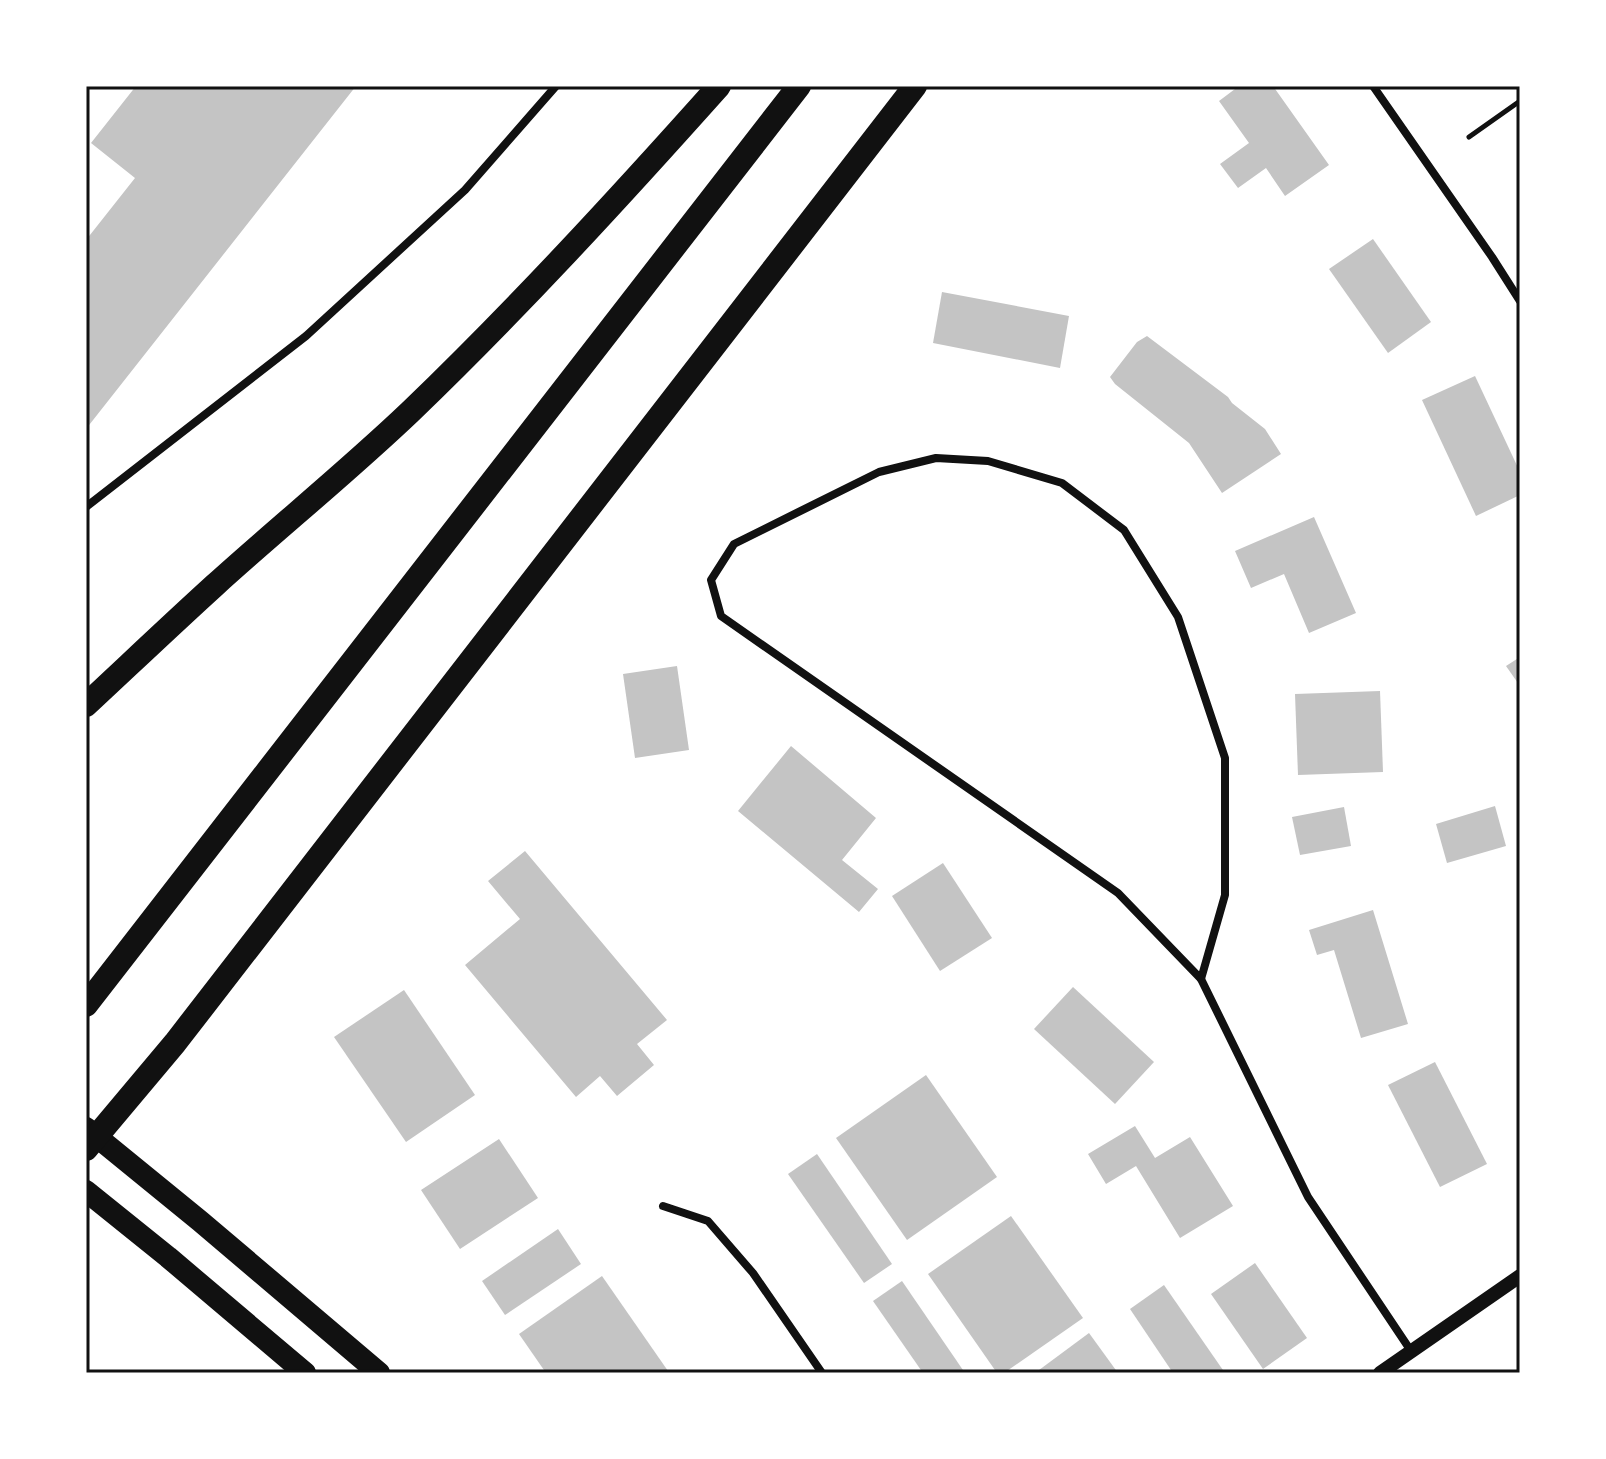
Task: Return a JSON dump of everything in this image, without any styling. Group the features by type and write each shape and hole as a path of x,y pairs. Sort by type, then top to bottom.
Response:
{"highway":[{"path":"86,705 396,424 499,325 626,191 719,86"},
{"path":"86,1005 799,86"},
{"path":"86,1168 175,1043 915,86"},
{"path":"86,1149 175,1043"},
{"path":"86,1128 379,1373"},
{"path":"86,1191 305,1373"}],"street":[{"path":"86,507 306,336 465,190 556,86"},
{"path":"1373,86 1520,301"},
{"path":"1201,979 1225,895 1225,758 1178,617 1124,530 1062,483 988,461 936,458 879,472 734,544 711,580 721,616 1118,893 1201,979 1308,1197 1411,1351"},
{"path":"663,1206 708,1221 753,1273 822,1373"},
{"path":"1380,1373 1520,1276"}],"path":[{"path":"1469,137 1520,101"}],"building":[{"path":"136,86 356,86 86,429 86,240 135,178 91,143"},
{"path":"1239,86 1273,86 1329,165 1285,196 1266,168 1238,188 1220,164 1249,143 1219,101"},
{"path":"1373,239 1431,322 1388,353 1329,269"},
{"path":"942,292 1069,316 1060,368 933,343"},
{"path":"1147,336 1265,429 1281,454 1222,493 1189,443 1110,377 1137,342"},
{"path":"1475,376 1520,472 1520,495 1476,516 1422,400"},
{"path":"1314,517 1356,613 1309,633 1284,574 1251,588 1235,551"},
{"path":"1520,657 1520,686 1506,666"},
{"path":"677,666 689,750 635,758 623,674"},
{"path":"1380,691 1383,772 1298,775 1295,694"},
{"path":"791,746 876,818 842,860 878,889 859,912 738,811"},
{"path":"1495,806 1506,846 1447,863 1436,824"},
{"path":"1344,807 1351,846 1300,855 1292,817"},
{"path":"525,851 667,1020 637,1044 654,1065 617,1096 600,1076 576,1097 465,965 520,919 488,881"},
{"path":"943,863 992,938 940,971 892,896"},
{"path":"1373,910 1408,1024 1361,1038 1334,950 1317,955 1309,930"},
{"path":"1073,987 1154,1062 1115,1104 1034,1029"},
{"path":"404,990 475,1095 406,1142 334,1037"},
{"path":"1435,1062 1487,1164 1440,1187 1388,1085"},
{"path":"926,1075 997,1177 907,1240 836,1138"},
{"path":"1135,1126 1155,1158 1190,1137 1233,1206 1180,1238 1136,1166 1106,1184 1088,1154"},
{"path":"499,1139 538,1198 460,1249 421,1190"},
{"path":"817,1154 892,1264 864,1283 788,1174"},
{"path":"1011,1216 1083,1318 1004,1373 997,1373 928,1274"},
{"path":"558,1229 581,1264 505,1315 482,1281"},
{"path":"1255,1263 1307,1338 1263,1369 1211,1294"},
{"path":"602,1276 668,1371 546,1373 519,1334"},
{"path":"902,1281 965,1373 923,1373 873,1301"},
{"path":"1164,1285 1225,1373 1173,1373 1130,1309"},
{"path":"1089,1333 1118,1373 1035,1373"}]}
